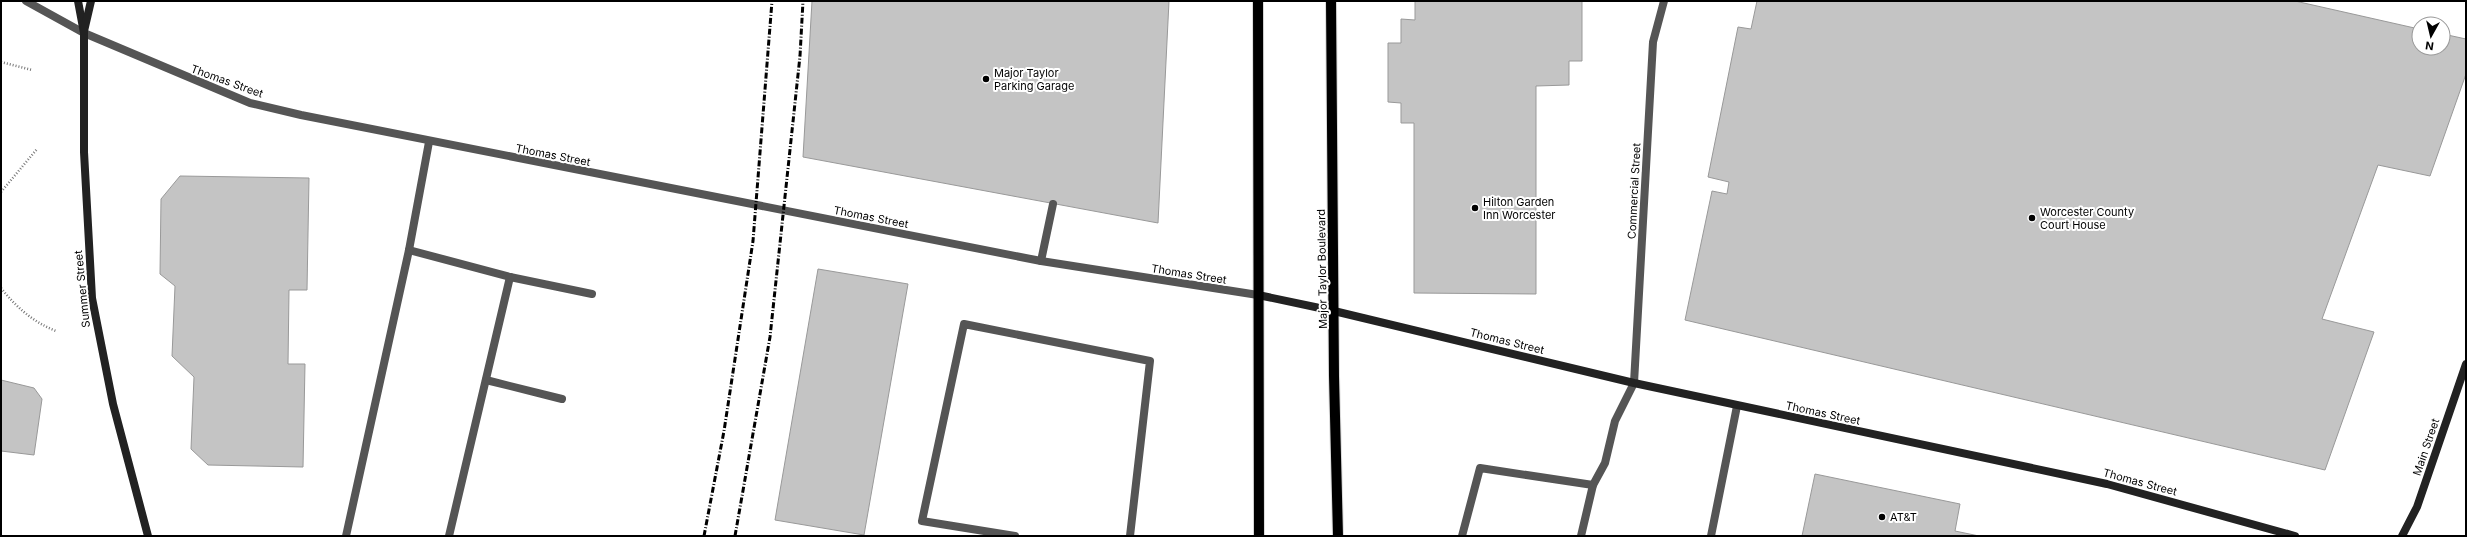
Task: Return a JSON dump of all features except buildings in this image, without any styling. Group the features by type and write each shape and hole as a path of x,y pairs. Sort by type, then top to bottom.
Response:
{"main road":[{"name":"Summer Street","path":"78,1 84,33 84,152 92,298 113,404 148,536"},
{"name":"Summer Street","path":"84,33 91,1"},
{"path":"1258,1 1259,536"},
{"name":"Major Taylor Boulevard","path":"1331,1 1338,536"},
{"name":"Thomas Street","path":"1258,295 1334,311 1634,383 1737,406 2107,484 2295,536"},
{"name":"Main Street","path":"2402,536 2417,507 2466,364"}],"street":[{"name":"Thomas Street","path":"26,1 84,33 250,103 429,142 1041,261 1258,295"},
{"name":"Commercial Street","path":"1634,383 1653,42 1664,1"},
{"path":"346,536 410,250 429,142"},
{"path":"1041,261 1053,204"},
{"path":"410,250 510,277 592,294"},
{"path":"449,536 510,277"},
{"path":"1015,536 989,534 922,521 964,324 1150,361 1130,536"},
{"path":"486,380 562,399"},
{"path":"1581,536 1593,486 1605,462 1615,421 1634,383"},
{"path":"1711,536 1737,406"},
{"path":"1462,536 1480,468 1593,486"}],"path":[{"path":"1,62 32,70"},
{"path":"1,192 37,150"},
{"path":"1,288 16,306 42,326 56,331"}],"railway":[{"path":"704,536 724,431 753,241 772,1"},
{"path":"735,536 770,337 800,56 803,1"}],"place":[{"name":"Major Taylor Parking Garage","path":"986,79"},
{"name":"Hilton Garden Inn Worcester","path":"1475,208"},
{"name":"Worcester County Court House","path":"2032,218"},
{"name":"AT&T","path":"1882,517"}]}
